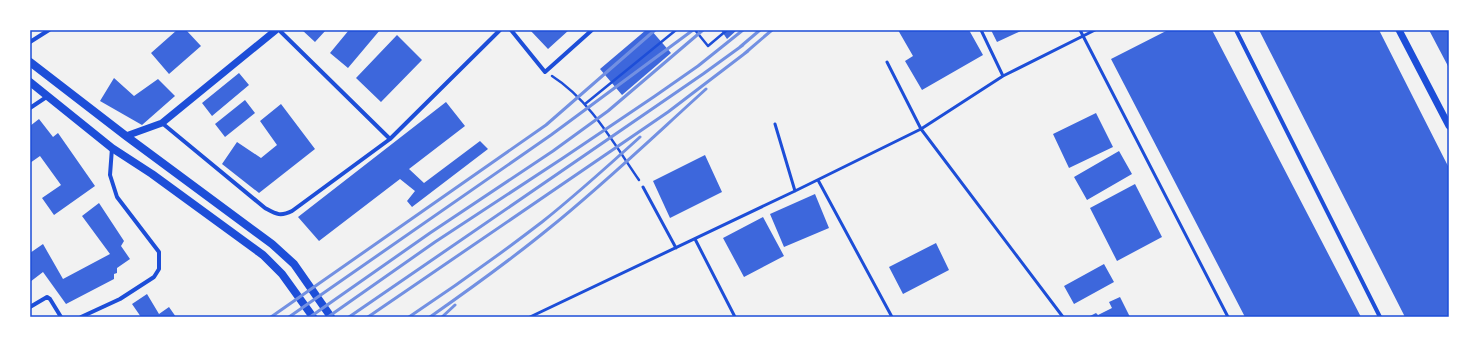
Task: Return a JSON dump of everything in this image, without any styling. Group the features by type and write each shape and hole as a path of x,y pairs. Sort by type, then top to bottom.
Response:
{"main road":[{"path":"30,62 126,136 272,244 294,264 331,317"},
{"path":"30,82 112,148 152,174 263,255 282,274 313,317"}],"street":[{"path":"30,42 49,30"},
{"path":"126,136 162,122 276,30"},
{"path":"279,30 390,139"},
{"path":"162,122 265,208 277,215 285,215 390,139 500,30"},
{"path":"511,30 545,72 592,30"},
{"path":"1236,30 1380,317"},
{"path":"1398,30 1449,126"},
{"path":"30,108 48,96"},
{"path":"81,317 120,299 154,277 159,269 159,252 117,196 110,174 112,148"},
{"path":"30,306 47,297 50,299 61,317"}],"lane":[{"path":"981,30 1003,76"},
{"path":"1080,30 1228,317"},
{"path":"530,317 818,180 921,129 1003,76 1095,30"},
{"path":"887,62 921,129 1063,317"},
{"path":"775,124 795,191"},
{"path":"818,180 892,317"},
{"path":"643,187 676,248"},
{"path":"695,239 735,317"}],"path":[{"path":"585,104 676,30"},
{"path":"695,30 708,46 727,30"},
{"path":"545,72 565,84 585,104 640,180"}],"building":[{"path":"177,30 186,30 201,46 169,74 151,53"},
{"path":"302,30 326,30 315,42"},
{"path":"349,30 380,30 348,68 330,53"},
{"path":"530,30 569,30 548,49"},
{"path":"646,30 651,30 671,53 622,95 600,69"},
{"path":"721,30 737,30 727,39"},
{"path":"898,30 969,30 983,55 922,90 905,61 913,56"},
{"path":"991,30 1023,30 997,42"},
{"path":"1168,30 1212,30 1361,317 1245,317 1111,59"},
{"path":"1259,30 1379,30 1449,168 1449,317 1405,317"},
{"path":"1429,30 1449,30 1449,68"},
{"path":"397,35 422,60 381,102 356,78"},
{"path":"239,73 249,85 212,116 202,103"},
{"path":"114,78 134,96 158,79 175,96 142,125 100,101"},
{"path":"245,100 255,113 225,137 215,124"},
{"path":"446,102 465,126 409,169 424,183 480,141 488,149 412,207 407,201 415,191 400,179 319,241 298,217"},
{"path":"281,104 315,149 259,193 222,164 237,142 261,158 277,145 260,121"},
{"path":"1096,113 1113,147 1069,168 1053,134"},
{"path":"39,119 53,137 58,133 95,186 54,215 42,198 61,185 40,156 30,163 30,126"},
{"path":"1119,151 1132,174 1087,200 1074,177"},
{"path":"705,155 722,192 670,218 653,181"},
{"path":"1135,184 1162,237 1117,261 1090,208"},
{"path":"815,194 829,228 784,247 770,214"},
{"path":"99,203 124,241 121,246 130,259 117,268 117,273 114,274 114,279 66,304 43,272 30,282 30,253 43,244 63,279 110,254 82,216"},
{"path":"763,217 784,256 744,277 723,238"},
{"path":"936,243 949,270 903,294 889,267"},
{"path":"1104,264 1114,282 1074,304 1064,286"},
{"path":"147,294 159,314 169,307 176,317 141,317 132,304"},
{"path":"1120,297 1130,317 1088,317 1096,313 1098,315 1112,308 1109,302"}],"railway":[{"path":"271,317 546,125 655,30"},
{"path":"289,317 551,135 693,30"},
{"path":"310,317 430,233 553,151 608,111 703,30"},
{"path":"328,317 435,242 655,96 698,66 743,30"},
{"path":"740,47 760,30"},
{"path":"744,54 772,30"},
{"path":"349,317 743,45"},
{"path":"368,317 668,112 748,51"},
{"path":"430,317 504,264 588,196 706,89"},
{"path":"409,317 476,271 542,222 580,191 640,137"},
{"path":"442,317 455,305"}]}
